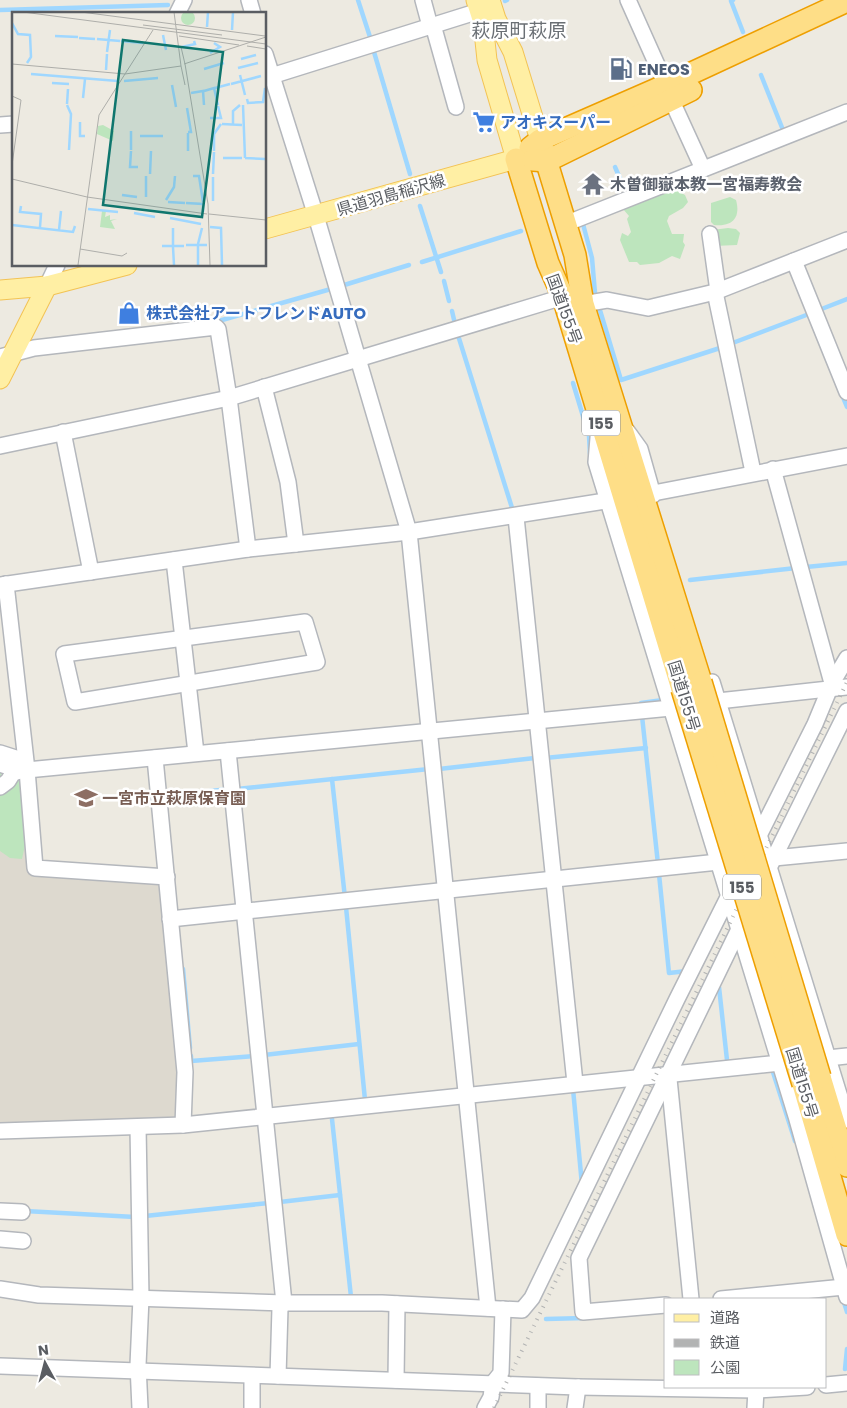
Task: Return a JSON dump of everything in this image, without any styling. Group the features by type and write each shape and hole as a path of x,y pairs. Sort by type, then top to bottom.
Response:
{"highway":[{"path":"516,159 547,161 668,92 847,1"},
{"path":"516,159 540,140 668,92 847,16"},
{"name":"国道155号","path":"540,140 575,255 583,304 609,419 811,1080 847,1234"},
{"name":"国道155号","path":"516,159 548,263 563,297 609,419"},
{"name":"国道155号","path":"811,1080 847,1166"}],"main road":[{"path":"482,4 496,19 514,52 540,140"},
{"path":"482,4 487,60 516,159"},
{"name":"県道羽島稲沢線","path":"266,229 516,159"},
{"path":"0,290 47,286 124,266"},
{"path":"0,379 6,355 47,286"}],"street":[{"path":"178,12 184,0"},
{"path":"423,0 456,107"},
{"path":"628,0 703,168"},
{"path":"268,76 432,26 482,4"},
{"path":"266,61 268,76 316,216 409,532 431,730 467,1096 496,1309 501,1373 492,1383 492,1397 485,1408"},
{"path":"566,224 847,112"},
{"path":"710,234 716,292 753,472"},
{"path":"583,304 607,300 648,308 716,292 847,240"},
{"path":"794,261 847,392"},
{"path":"47,286 57,266"},
{"path":"0,446 229,398 563,297"},
{"path":"6,355 34,348 216,327 218,329 229,398 248,549"},
{"path":"264,387 288,482 296,544"},
{"path":"609,419 596,462 632,497 718,701 759,834 772,862 847,1120"},
{"path":"63,432 91,572"},
{"path":"167,877 35,868 13,775 3,584 248,549 409,532 516,517 847,456"},
{"path":"773,469 837,686"},
{"path":"632,497 671,708 740,928 846,1292 739,1298"},
{"path":"516,517 575,1083"},
{"path":"174,560 196,753"},
{"path":"305,622 317,662 189,684 74,702 64,654 305,622"},
{"path":"0,1289 39,1295 284,1303 397,1304 522,1310 532,1298 642,1077 729,894 837,686 847,658"},
{"path":"718,701 837,686"},
{"path":"13,775 196,753 671,708"},
{"path":"664,1305 583,1312 580,1258 664,1088 668,1073 847,711"},
{"path":"228,751 284,1303 280,1308 278,1376"},
{"path":"0,753 13,775"},
{"path":"155,758 185,1072 183,1125"},
{"path":"0,764 9,768 13,775"},
{"path":"772,862 847,850"},
{"path":"170,919 447,892 747,859"},
{"path":"828,1058 847,1056"},
{"path":"0,1131 183,1125 780,1062"},
{"path":"668,1073 691,1298"},
{"path":"138,1127 141,1298 140,1408"},
{"path":"0,1210 22,1212"},
{"path":"0,1239 23,1241"},
{"path":"396,1380 397,1304"},
{"path":"0,1366 492,1383 578,1388 756,1390 790,1388"},
{"path":"252,1376 252,1408"},
{"path":"827,1385 847,1383"},
{"path":"538,1386 538,1408"},
{"path":"575,1408 578,1388"},
{"path":"755,1408 756,1390"}],"shaded area":[{"path":"0,805 26,805 30,870 159,880 180,1072 179,1117 175,1119 0,1126"}],"green space":[{"path":"668,186 685,195 688,202 683,208 669,216 667,221 672,234 684,234 683,242 685,245 680,259 672,256 659,263 640,265 637,262 629,262 620,240 622,233 628,236 631,232 627,219 629,216 623,209"},
{"path":"730,197 736,200 737,212 734,220 726,224 714,225 711,222 711,203"},
{"path":"736,229 740,233 737,245 714,246 712,230"},
{"path":"0,771 2,776 16,776 21,784 25,845 22,859 10,858 0,851"}],"waterway":[{"path":"358,0 370,37"},
{"path":"733,0 731,1 743,32"},
{"path":"0,10 168,5"},
{"path":"374,52 410,174"},
{"path":"761,75 783,130"},
{"path":"615,167 626,192"},
{"path":"420,206 441,272"},
{"path":"583,224 592,258 595,293"},
{"path":"422,262 521,231"},
{"path":"341,286 409,265"},
{"path":"444,281 449,301"},
{"path":"215,322 331,289"},
{"path":"819,310 847,299"},
{"path":"599,307 621,380 720,348 721,352"},
{"path":"452,311 455,324"},
{"path":"730,344 809,314 810,318"},
{"path":"457,332 513,511"},
{"path":"573,383 589,436 590,454"},
{"path":"842,395 847,407"},
{"path":"806,567 847,563"},
{"path":"690,580 796,568"},
{"path":"641,703 663,700 662,697"},
{"path":"642,716 658,864"},
{"path":"545,758 646,748"},
{"path":"439,769 535,758"},
{"path":"237,789 429,769"},
{"path":"332,779 345,898"},
{"path":"165,796 229,789"},
{"path":"659,874 669,973 687,971"},
{"path":"346,907 365,1100"},
{"path":"183,969 190,1048"},
{"path":"719,987 727,1060"},
{"path":"264,1055 359,1044"},
{"path":"191,1056 191,1061 255,1056"},
{"path":"772,1069 795,1141"},
{"path":"573,1089 582,1185"},
{"path":"332,1119 351,1297"},
{"path":"280,1202 340,1195"},
{"path":"145,1216 269,1203"},
{"path":"25,1211 135,1217"},
{"path":"843,1299 847,1312"},
{"path":"546,1319 585,1318"},
{"path":"845,1369 847,1349"}],"railway":[{"path":"494,1408 847,682"}],"place":[{"name":"ENEOS","path":"621,69"},
{"name":"アオキスーパー","path":"484,122"},
{"name":"木曽御嶽本教一宮福寿教会","path":"593,184"},
{"name":"株式会社アートフレンドAUTO","path":"129,313"},
{"name":"一宮市立萩原保育園","path":"86,798"}],"district":[{"name":"萩原町萩原","path":"519,30"}]}
